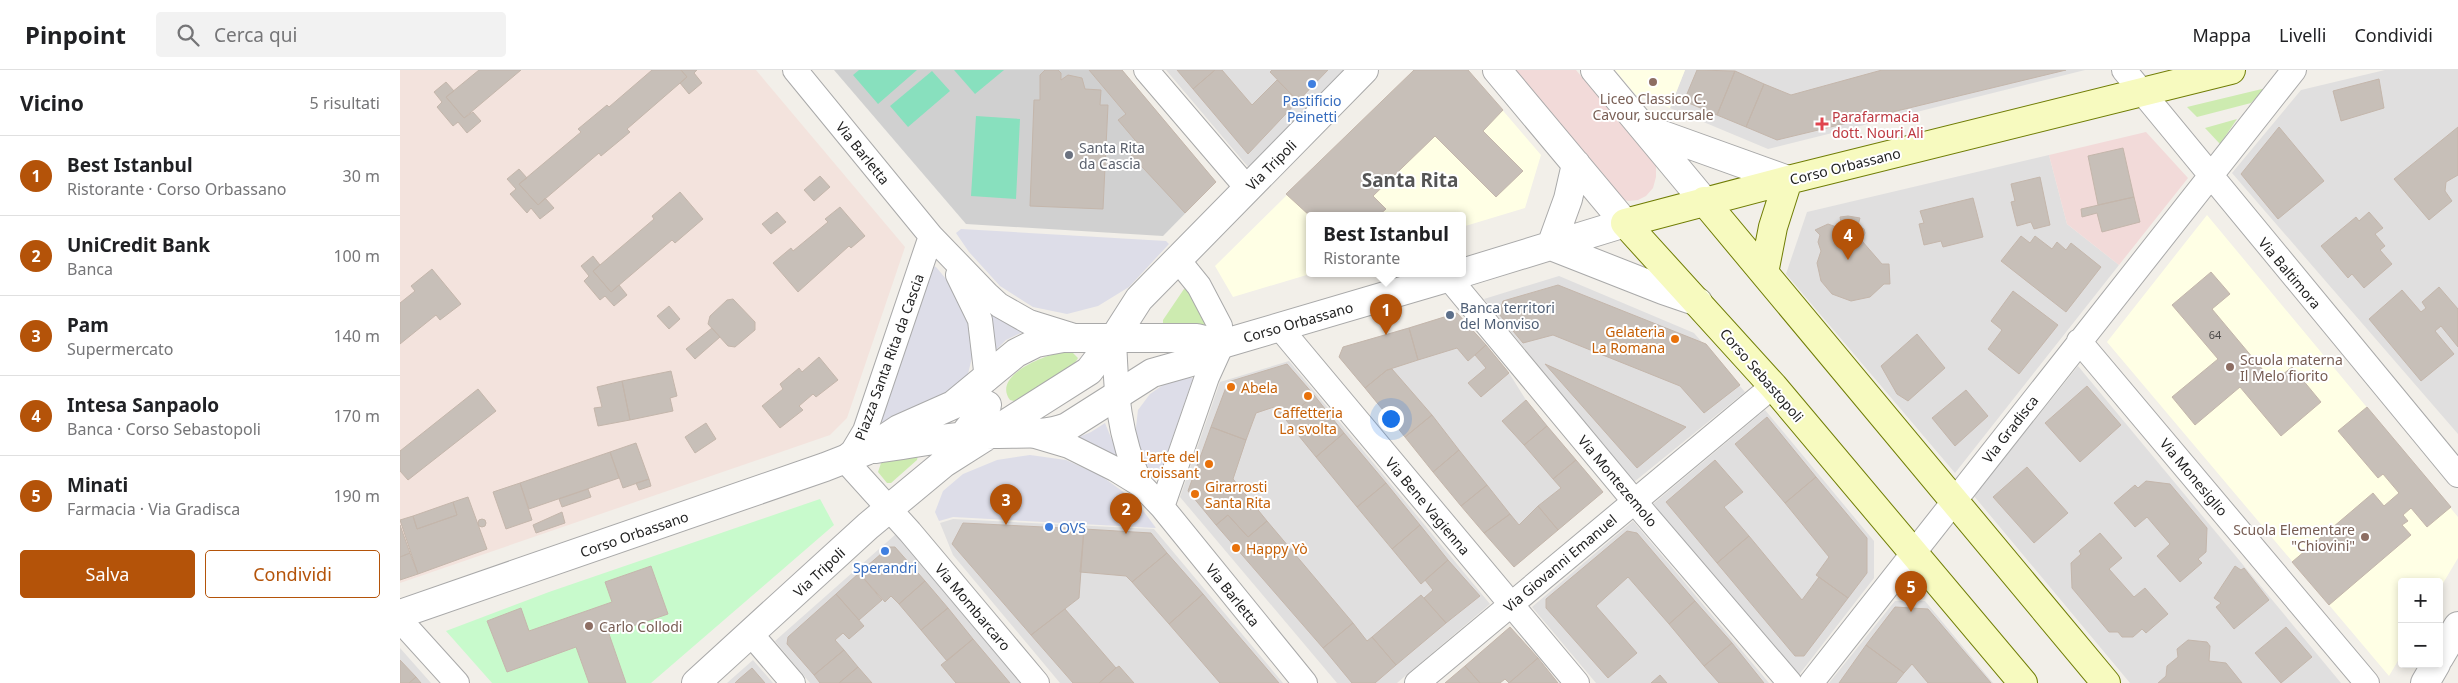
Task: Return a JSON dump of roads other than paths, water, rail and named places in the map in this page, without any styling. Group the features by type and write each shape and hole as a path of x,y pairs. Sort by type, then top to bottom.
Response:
{"main road":[{"name":"Corso Orbassano","path":"1625,223 1704,201 2232,70"},
{"path":"1764,272 1771,234 1788,180"},
{"path":"1704,201 1952,501 2106,683"},
{"name":"Corso Sebastopoli","path":"1625,223 1773,386 2023,683"}],"street":[{"name":"Via Barletta","path":"795,70 931,236"},
{"path":"1146,70 1248,189"},
{"name":"Via Tripoli","path":"1178,260 1364,70"},
{"name":"Corso Sebastopoli","path":"1497,70 1625,223"},
{"path":"1595,70 1704,201"},
{"name":"Via Baltimora","path":"2124,70 2210,177 2458,475"},
{"path":"2210,177 2294,70"},
{"path":"1643,127 1788,180"},
{"path":"1576,164 1568,199 1551,246 1698,302"},
{"name":"Via Gradisca","path":"1811,683 1952,501 2210,177"},
{"name":"Corso Orbassano","path":"1466,272 1625,223"},
{"name":"Piazza Santa Rita da Cascia","path":"855,455 865,431 931,236 987,294 1013,314 1048,330 1083,338"},
{"name":"Piazza Santa Rita da Cascia","path":"947,254 980,320 987,392"},
{"name":"Piazza Santa Rita da Cascia","path":"944,463 993,434 1089,371 1114,338 1139,299 1178,260"},
{"path":"1162,507 1207,377 1222,344 1220,326 1203,294 1178,260"},
{"name":"Corso Orbassano","path":"1222,344 1450,277"},
{"name":"Via Montezemolo","path":"1459,277 1635,502 1790,683"},
{"name":"Via Bene Vagienna","path":"1280,328 1577,683"},
{"name":"Piazza Santa Rita da Cascia","path":"944,463 962,437 987,392 1027,346 1046,340 1083,338 1197,338 1222,344"},
{"name":"Piazza Santa Rita da Cascia","path":"1114,338 1117,394 1126,448 1141,485"},
{"name":"Via Monesiglio","path":"2079,341 2367,683"},
{"name":"Piazza Santa Rita da Cascia","path":"855,455 962,437 1056,431 1067,427 1117,394 1152,374 1190,362 1222,344"},
{"name":"Via Giovanni Emanuel","path":"1417,683 1773,386"},
{"name":"Piazza Santa Rita da Cascia","path":"855,455 899,429 987,392"},
{"path":"987,392 993,434"},
{"name":"Piazza Santa Rita da Cascia","path":"1026,434 1069,446 1141,485 1162,507"},
{"path":"855,455 889,508"},
{"name":"Corso Orbassano","path":"400,614 855,455"},
{"name":"Via Tripoli","path":"696,683 889,508 944,463"},
{"name":"Via Barletta","path":"1162,507 1305,683"},
{"name":"Via Mombarcaro","path":"889,508 1037,683"},
{"path":"400,620 457,683"},
{"path":"2443,651 2458,626"},
{"path":"751,634 793,683"},
{"path":"2425,683 2434,668"}],"place":[{"name":"Liceo Classico C. Cavour, succursale","path":"1653,82"},
{"name":"Pastificio Peinetti","path":"1312,84"},
{"name":"Parafarmacia dott. Nouri Ali","path":"1822,124"},
{"name":"Santa Rita da Cascia","path":"1069,155"},
{"name":"Intesa Sanpaolo","path":"1848,260"},
{"name":"Banca territori del Monviso","path":"1450,315"},
{"name":"Best Istanbul","path":"1386,335"},
{"name":"Gelateria La Romana","path":"1675,339"},
{"name":"Scuola materna Il Melo fiorito","path":"2230,367"},
{"name":"Abela","path":"1231,387"},
{"name":"Caffetteria La svolta","path":"1308,396"},
{"name":"L'arte del croissant","path":"1209,464"},
{"name":"Girarrosti Santa Rita","path":"1195,494"},
{"name":"Pam","path":"1006,525"},
{"name":"OVS","path":"1049,527"},
{"name":"UniCredit Bank","path":"1126,534"},
{"name":"Scuola Elementare \"Chiovini\"","path":"2365,537"},
{"name":"Happy Yò","path":"1236,548"},
{"name":"Sperandri","path":"885,551"},
{"name":"Minati","path":"1911,612"},
{"name":"Carlo Collodi","path":"589,626"}],"district":[{"name":"Santa Rita","path":"1410,180"}]}
